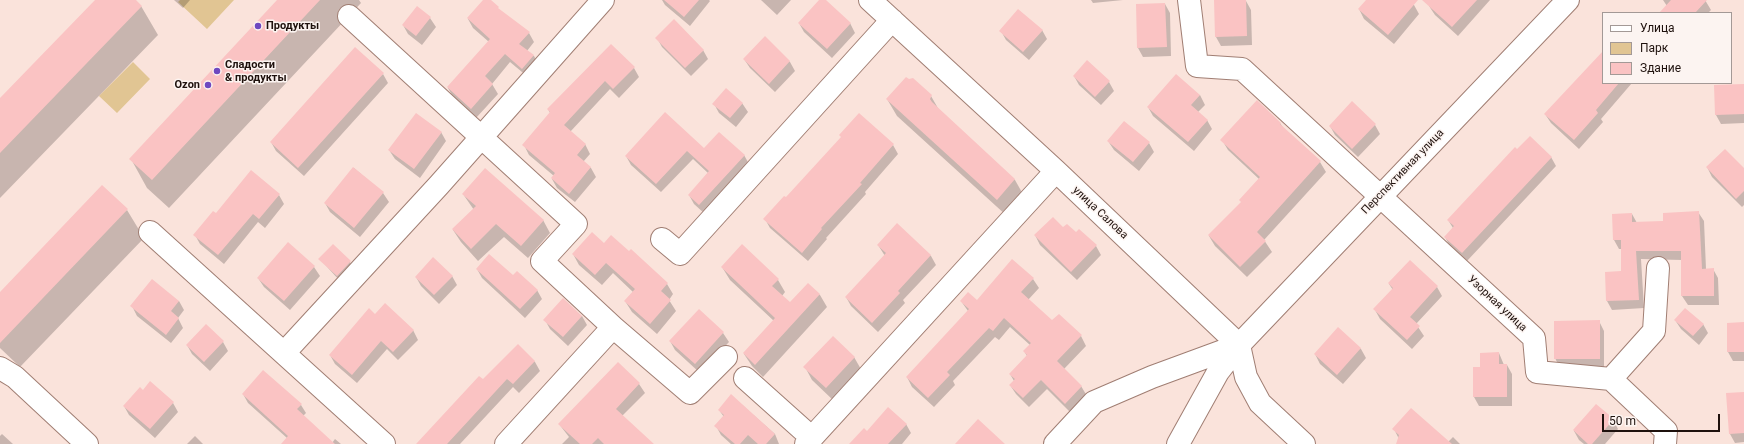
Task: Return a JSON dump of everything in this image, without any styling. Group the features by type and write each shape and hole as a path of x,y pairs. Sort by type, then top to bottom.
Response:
{"street":[{"path":"284,353 482,138 603,0"},
{"name":"улица Салова","path":"870,0 1056,171 1239,345"},
{"path":"1189,0 1197,66 1242,70 1380,196"},
{"name":"Перспективная улица","path":"1178,444 1218,372 1239,345 1568,0"},
{"path":"349,16 576,224 542,260 613,327 690,393 726,358"},
{"path":"662,239 680,254 892,20"},
{"path":"745,378 809,441 1056,171"},
{"name":"Узорная улица","path":"1380,196 1534,338 1537,372 1611,379"},
{"path":"150,232 384,444"},
{"path":"1658,268 1654,331 1611,379 1666,431 1665,444"},
{"path":"506,444 613,327"},
{"path":"1239,345 1246,376 1260,403 1304,444"},
{"name":"Перспективная улица","path":"1055,444 1094,402 1152,377 1239,345"},
{"path":"0,368 16,377 87,444"}],"green space":[{"path":"180,0 234,0 207,29 178,2"},
{"path":"133,62 150,79 117,113 99,96"}],"building":[{"path":"95,0 136,0 142,6 0,153 0,98"},
{"path":"277,0 320,0 152,180 129,159"},
{"path":"483,0 491,0 499,7 498,8 530,32 519,44 534,55 522,69 505,54 485,76 493,84 471,109 447,87 490,39 467,18"},
{"path":"664,0 699,0 684,17"},
{"path":"819,0 826,0 851,23 827,49 798,23"},
{"path":"1214,0 1246,0 1247,36 1215,37"},
{"path":"1366,0 1418,0 1388,35 1358,9"},
{"path":"1422,0 1477,0 1452,27"},
{"path":"1671,0 1707,0 1696,12 1660,12"},
{"path":"1165,3 1167,47 1137,48 1136,4"},
{"path":"417,6 431,17 416,36 402,25"},
{"path":"1018,9 1043,30 1023,52 999,31"},
{"path":"674,19 704,50 685,68 655,38"},
{"path":"765,36 790,61 769,84 743,59"},
{"path":"611,44 635,67 613,89 605,81 564,125 586,144 577,155 591,167 569,194 551,178 555,173 522,145 550,112 547,109"},
{"path":"355,47 384,73 298,168 270,142"},
{"path":"1602,52 1602,84 1618,84 1596,110 1598,113 1574,140 1544,114"},
{"path":"1087,60 1110,81 1095,97 1073,76"},
{"path":"1176,74 1200,95 1191,105 1208,120 1188,142 1147,107"},
{"path":"906,77 909,79 913,78 932,95 930,99 932,102 1015,179 997,200 886,99"},
{"path":"1744,84 1744,114 1715,115 1714,85"},
{"path":"726,88 743,103 730,118 712,104"},
{"path":"1257,100 1281,123 1280,124 1321,161 1257,232 1266,241 1240,267 1208,235 1241,202 1239,200 1260,177 1220,140"},
{"path":"1352,101 1376,124 1352,149 1329,126"},
{"path":"665,112 704,148 719,132 745,155 699,205 688,195 709,171 687,151 656,184 625,156"},
{"path":"416,113 442,132 414,169 388,150"},
{"path":"859,113 894,144 860,183 862,184 821,228 822,229 802,253 763,219 784,196 786,197 841,137 839,135"},
{"path":"1124,121 1150,142 1133,162 1107,141"},
{"path":"1530,136 1552,157 1462,253 1444,237 1454,226 1447,220 1515,147 1517,149"},
{"path":"1725,149 1744,168 1744,191 1736,199 1706,167"},
{"path":"353,167 384,192 354,228 324,203"},
{"path":"485,168 544,220 521,246 496,224 471,249 452,229 476,206 462,194"},
{"path":"251,170 280,194 259,219 253,214 218,255 193,235 213,211 216,213"},
{"path":"102,185 128,209 0,343 0,292"},
{"path":"1699,211 1702,269 1714,268 1714,296 1681,296 1681,251 1636,251 1639,300 1606,301 1605,272 1621,271 1621,240 1613,240 1612,214 1632,213 1632,222 1663,221 1663,213"},
{"path":"1053,217 1063,227 1067,224 1076,232 1079,229 1097,245 1071,272 1034,235"},
{"path":"897,223 931,255 898,291 900,293 872,323 845,297 886,253 877,245"},
{"path":"592,232 604,243 611,235 629,251 631,249 668,283 661,291 671,300 650,324 624,301 635,289 606,263 595,275 572,254"},
{"path":"288,242 315,266 284,301 257,278"},
{"path":"333,244 351,261 337,276 318,259"},
{"path":"742,244 779,279 772,286 790,302 808,283 820,294 755,365 743,353 775,318 721,267"},
{"path":"489,254 513,275 517,271 538,290 520,309 476,269"},
{"path":"433,257 453,276 434,295 415,277"},
{"path":"1012,259 1034,278 1021,292 1052,320 1059,314 1082,335 1057,361 1082,386 1065,404 1041,380 1023,398 1009,385 1015,379 1009,374 1027,355 1023,351 1031,343 1004,318 993,331 989,328 947,372 950,375 928,398 906,377 969,309 960,301 968,292 977,300"},
{"path":"1410,260 1438,286 1410,317 1420,326 1407,340 1373,309 1393,288 1388,283"},
{"path":"152,279 179,301 171,311 179,318 166,335 130,306"},
{"path":"563,298 582,316 563,337 543,320"},
{"path":"385,303 414,330 393,352 381,341 352,375 329,355 369,308 375,314"},
{"path":"1685,308 1704,324 1693,336 1674,320"},
{"path":"699,309 724,332 695,364 669,341"},
{"path":"1600,320 1600,359 1554,359 1554,321"},
{"path":"1744,322 1744,352 1727,352 1727,323"},
{"path":"206,324 224,341 204,362 186,345"},
{"path":"1338,327 1361,348 1337,375 1314,354"},
{"path":"833,336 855,357 826,388 803,367"},
{"path":"518,344 535,361 513,384 507,379 447,444 416,444 479,376 483,379"},
{"path":"1499,352 1499,364 1507,364 1507,397 1473,397 1473,367 1480,367 1480,353"},
{"path":"618,362 640,383 616,409 654,444 604,444 598,438 592,444 580,444 558,424"},
{"path":"263,370 302,404 297,409 335,444 281,444 288,436 242,394"},
{"path":"150,381 174,402 150,429 123,406 140,387 143,390"},
{"path":"1744,392 1744,433 1729,434 1726,393"},
{"path":"731,394 775,434 766,444 758,444 748,435 740,444 735,444 714,426 724,415 718,410"},
{"path":"1596,404 1614,419 1592,444 1588,444 1573,430"},
{"path":"888,407 907,424 888,444 849,444 864,428 867,431"},
{"path":"1411,408 1452,444 1396,444 1399,435 1392,429"},
{"path":"978,419 1005,444 955,444"}],"place":[{"name":"Продукты","path":"258,26"},
{"name":"Сладости & продукты","path":"217,71"},
{"name":"Ozon","path":"208,85"}]}
